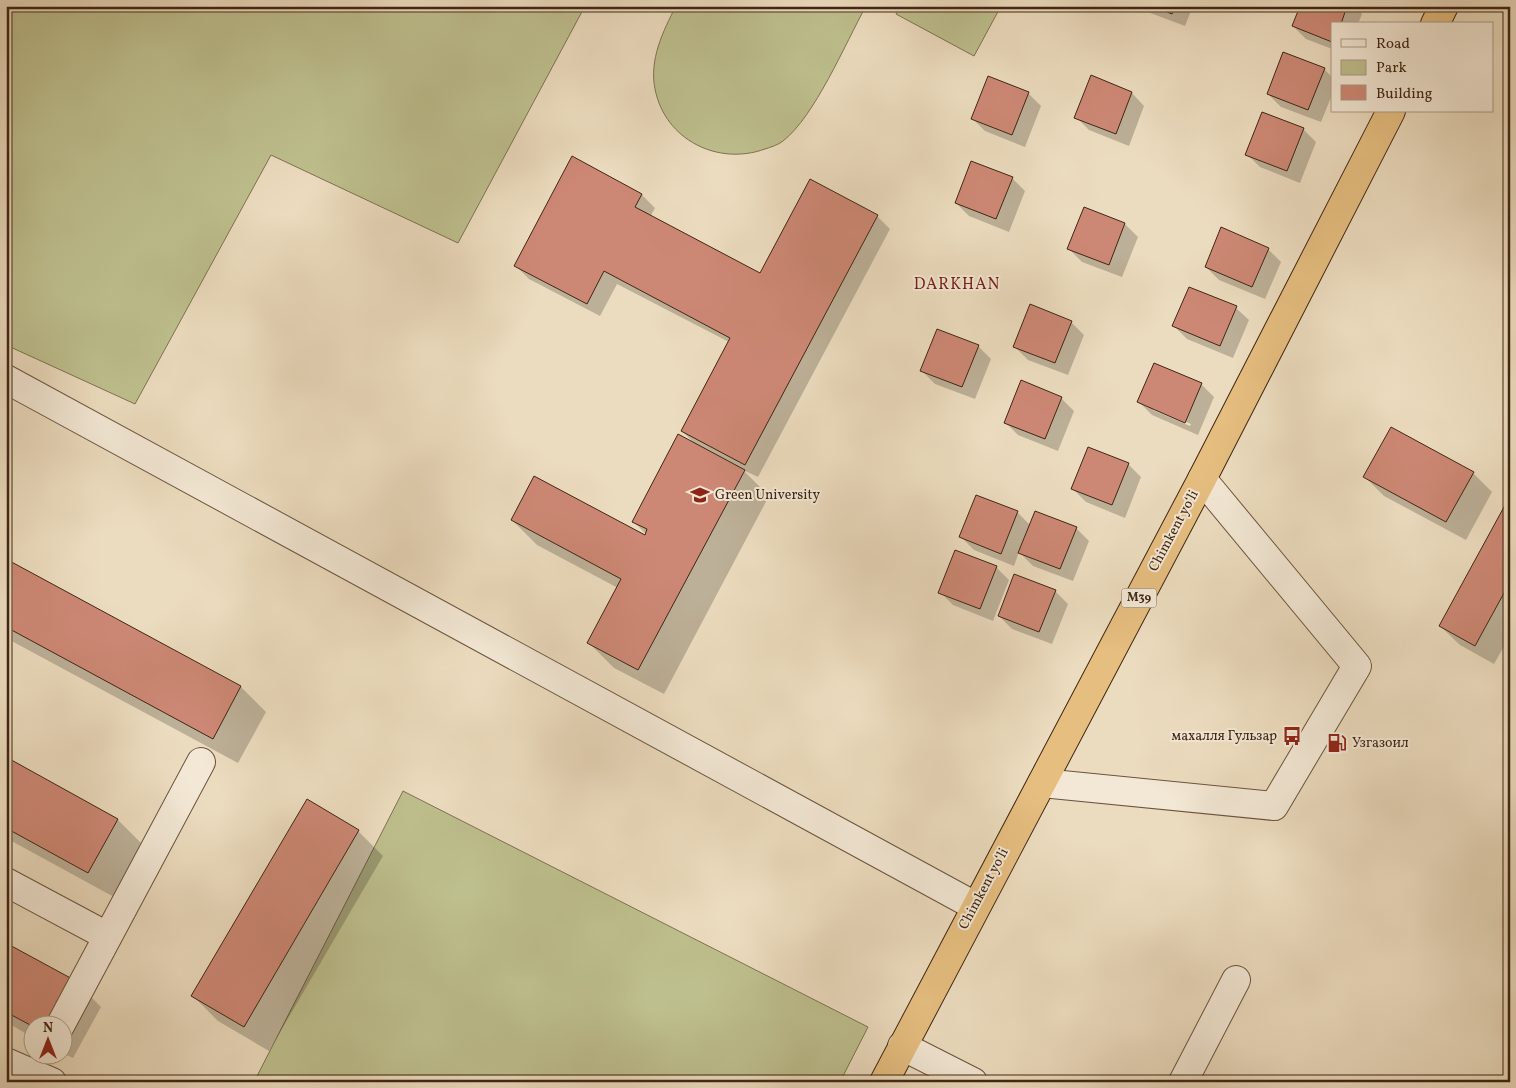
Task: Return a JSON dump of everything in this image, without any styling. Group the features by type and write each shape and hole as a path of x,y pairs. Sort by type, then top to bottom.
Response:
{"highway":[{"path":"1437,22 1444,6"},
{"name":"Chimkent yo‘li","path":"884,1082 975,906 1202,479 1390,112"}],"lane":[{"path":"6,379 975,906"},
{"path":"1042,783 1274,806 1357,666 1202,479"},
{"path":"65,1016 201,762"},
{"path":"6,882 107,936"},
{"path":"1183,1082 1236,980"},
{"path":"902,1046 973,1082"},
{"path":"6,1062 44,1071"}],"green space":[{"path":"6,6 585,6 458,243 271,155 135,404 6,345"},
{"path":"676,6 866,6 829,78 807,115 795,130 779,144 772,147 747,153 729,154 712,151 682,135 670,122 661,107 655,89 654,67 658,46"},
{"path":"901,6 1001,6 974,56 896,14"},
{"path":"403,791 868,1027 840,1082 254,1082"}],"building":[{"path":"1152,6 1175,6 1172,14"},
{"path":"1300,6 1347,6 1342,22 1331,22 1331,42 1292,26"},
{"path":"1283,52 1325,68 1308,110 1267,94"},
{"path":"1091,75 1132,92 1116,134 1074,118"},
{"path":"988,76 1029,92 1012,135 971,119"},
{"path":"1262,112 1304,128 1287,171 1245,155"},
{"path":"572,156 642,194 635,207 760,273 810,179 878,215 745,465 681,431 730,338 604,271 587,304 514,266"},
{"path":"971,161 1013,177 996,219 955,203"},
{"path":"1084,207 1125,223 1109,265 1067,249"},
{"path":"1221,227 1269,248 1252,287 1205,267"},
{"path":"1189,287 1237,306 1220,346 1172,326"},
{"path":"1030,304 1072,321 1055,363 1013,347"},
{"path":"937,329 979,345 962,387 920,371"},
{"path":"1154,363 1202,383 1185,423 1137,402"},
{"path":"1021,380 1062,397 1045,439 1004,423"},
{"path":"1391,427 1474,472 1446,522 1363,477"},
{"path":"678,434 745,470 638,670 587,643 621,579 511,520 534,476 645,535 647,529 632,522"},
{"path":"1088,447 1129,463 1112,505 1071,489"},
{"path":"976,495 1018,511 1001,554 959,537"},
{"path":"1510,496 1510,582 1475,646 1439,626"},
{"path":"1035,511 1077,527 1060,569 1018,553"},
{"path":"955,550 997,566 980,609 938,593"},
{"path":"6,559 241,686 213,739 6,627"},
{"path":"1014,574 1056,590 1039,632 998,616"},
{"path":"6,757 118,819 88,873 6,828"},
{"path":"307,799 359,830 244,1027 191,996"},
{"path":"6,943 76,981 57,1016 22,1016 22,1021 6,1012"}],"place":[{"name":"Green University","path":"700,495"},
{"name":"махалля Гульзар","path":"1292,736"},
{"name":"Узгазоил","path":"1337,743"}],"district":[{"name":"DARKHAN","path":"957,285"}]}
